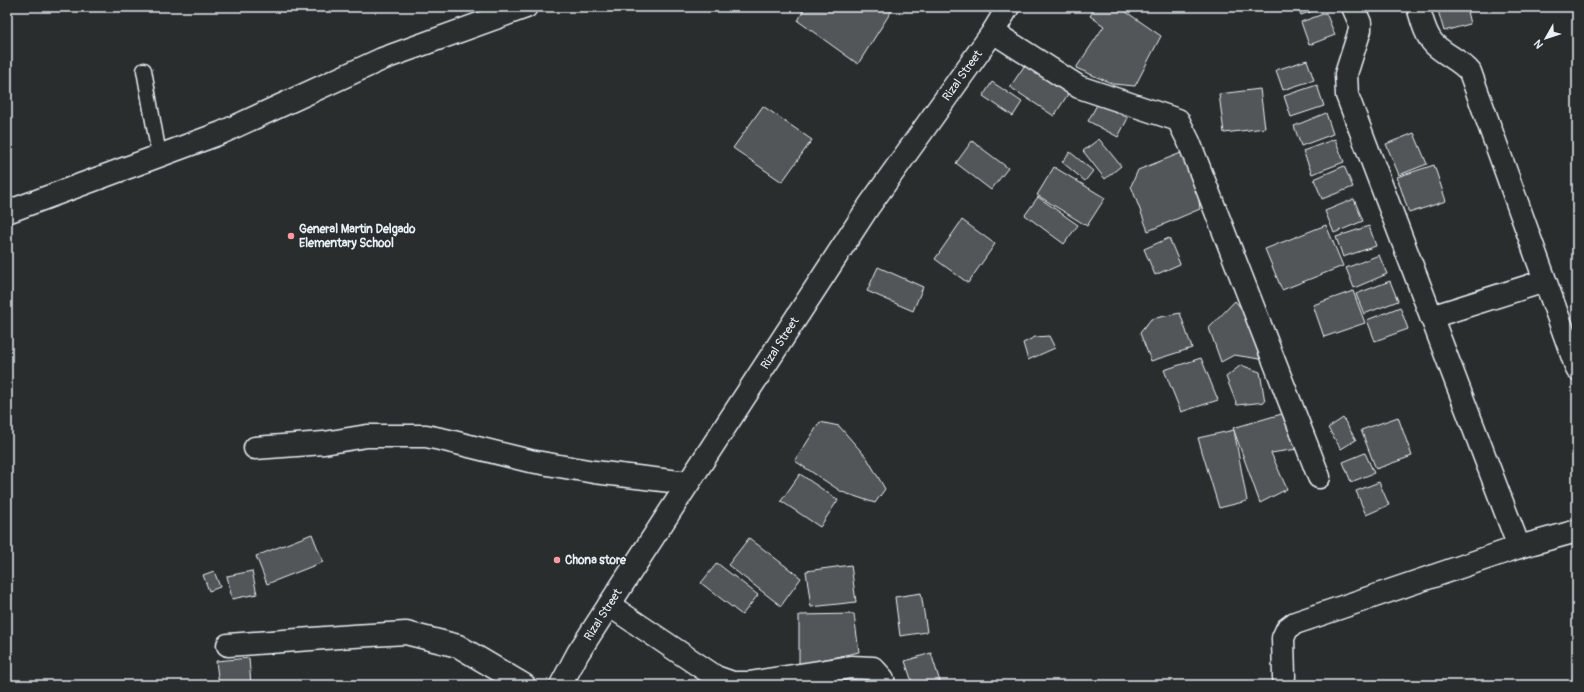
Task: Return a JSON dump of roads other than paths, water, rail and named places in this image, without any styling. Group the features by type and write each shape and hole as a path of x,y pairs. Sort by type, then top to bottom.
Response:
{"street":[{"path":"7,212 221,133 382,59 526,7"},
{"name":"Rizal Street","path":"561,685 578,653 869,206 993,32 1008,7"},
{"path":"1353,7 1360,23 1360,30 1346,74 1347,95 1519,547"},
{"path":"1418,7 1428,37 1434,44 1465,65 1470,72 1545,281 1570,329 1577,369"},
{"path":"993,32 1079,87 1178,120 1189,142 1319,477"},
{"path":"1431,317 1545,281"},
{"path":"255,448 324,443 367,436 426,436 530,461 594,472 688,483"},
{"path":"1284,682 1283,638 1287,628 1519,547 1577,531"},
{"path":"609,605 716,677 733,683 750,683 851,667 872,668 883,679 884,685"},
{"path":"228,645 406,633 458,646 524,685"}],"lane":[{"path":"144,70 159,155"}],"place":[{"name":"General Martin Delgado Elementary School","path":"291,236"},
{"name":"Chona store","path":"557,560"}]}
